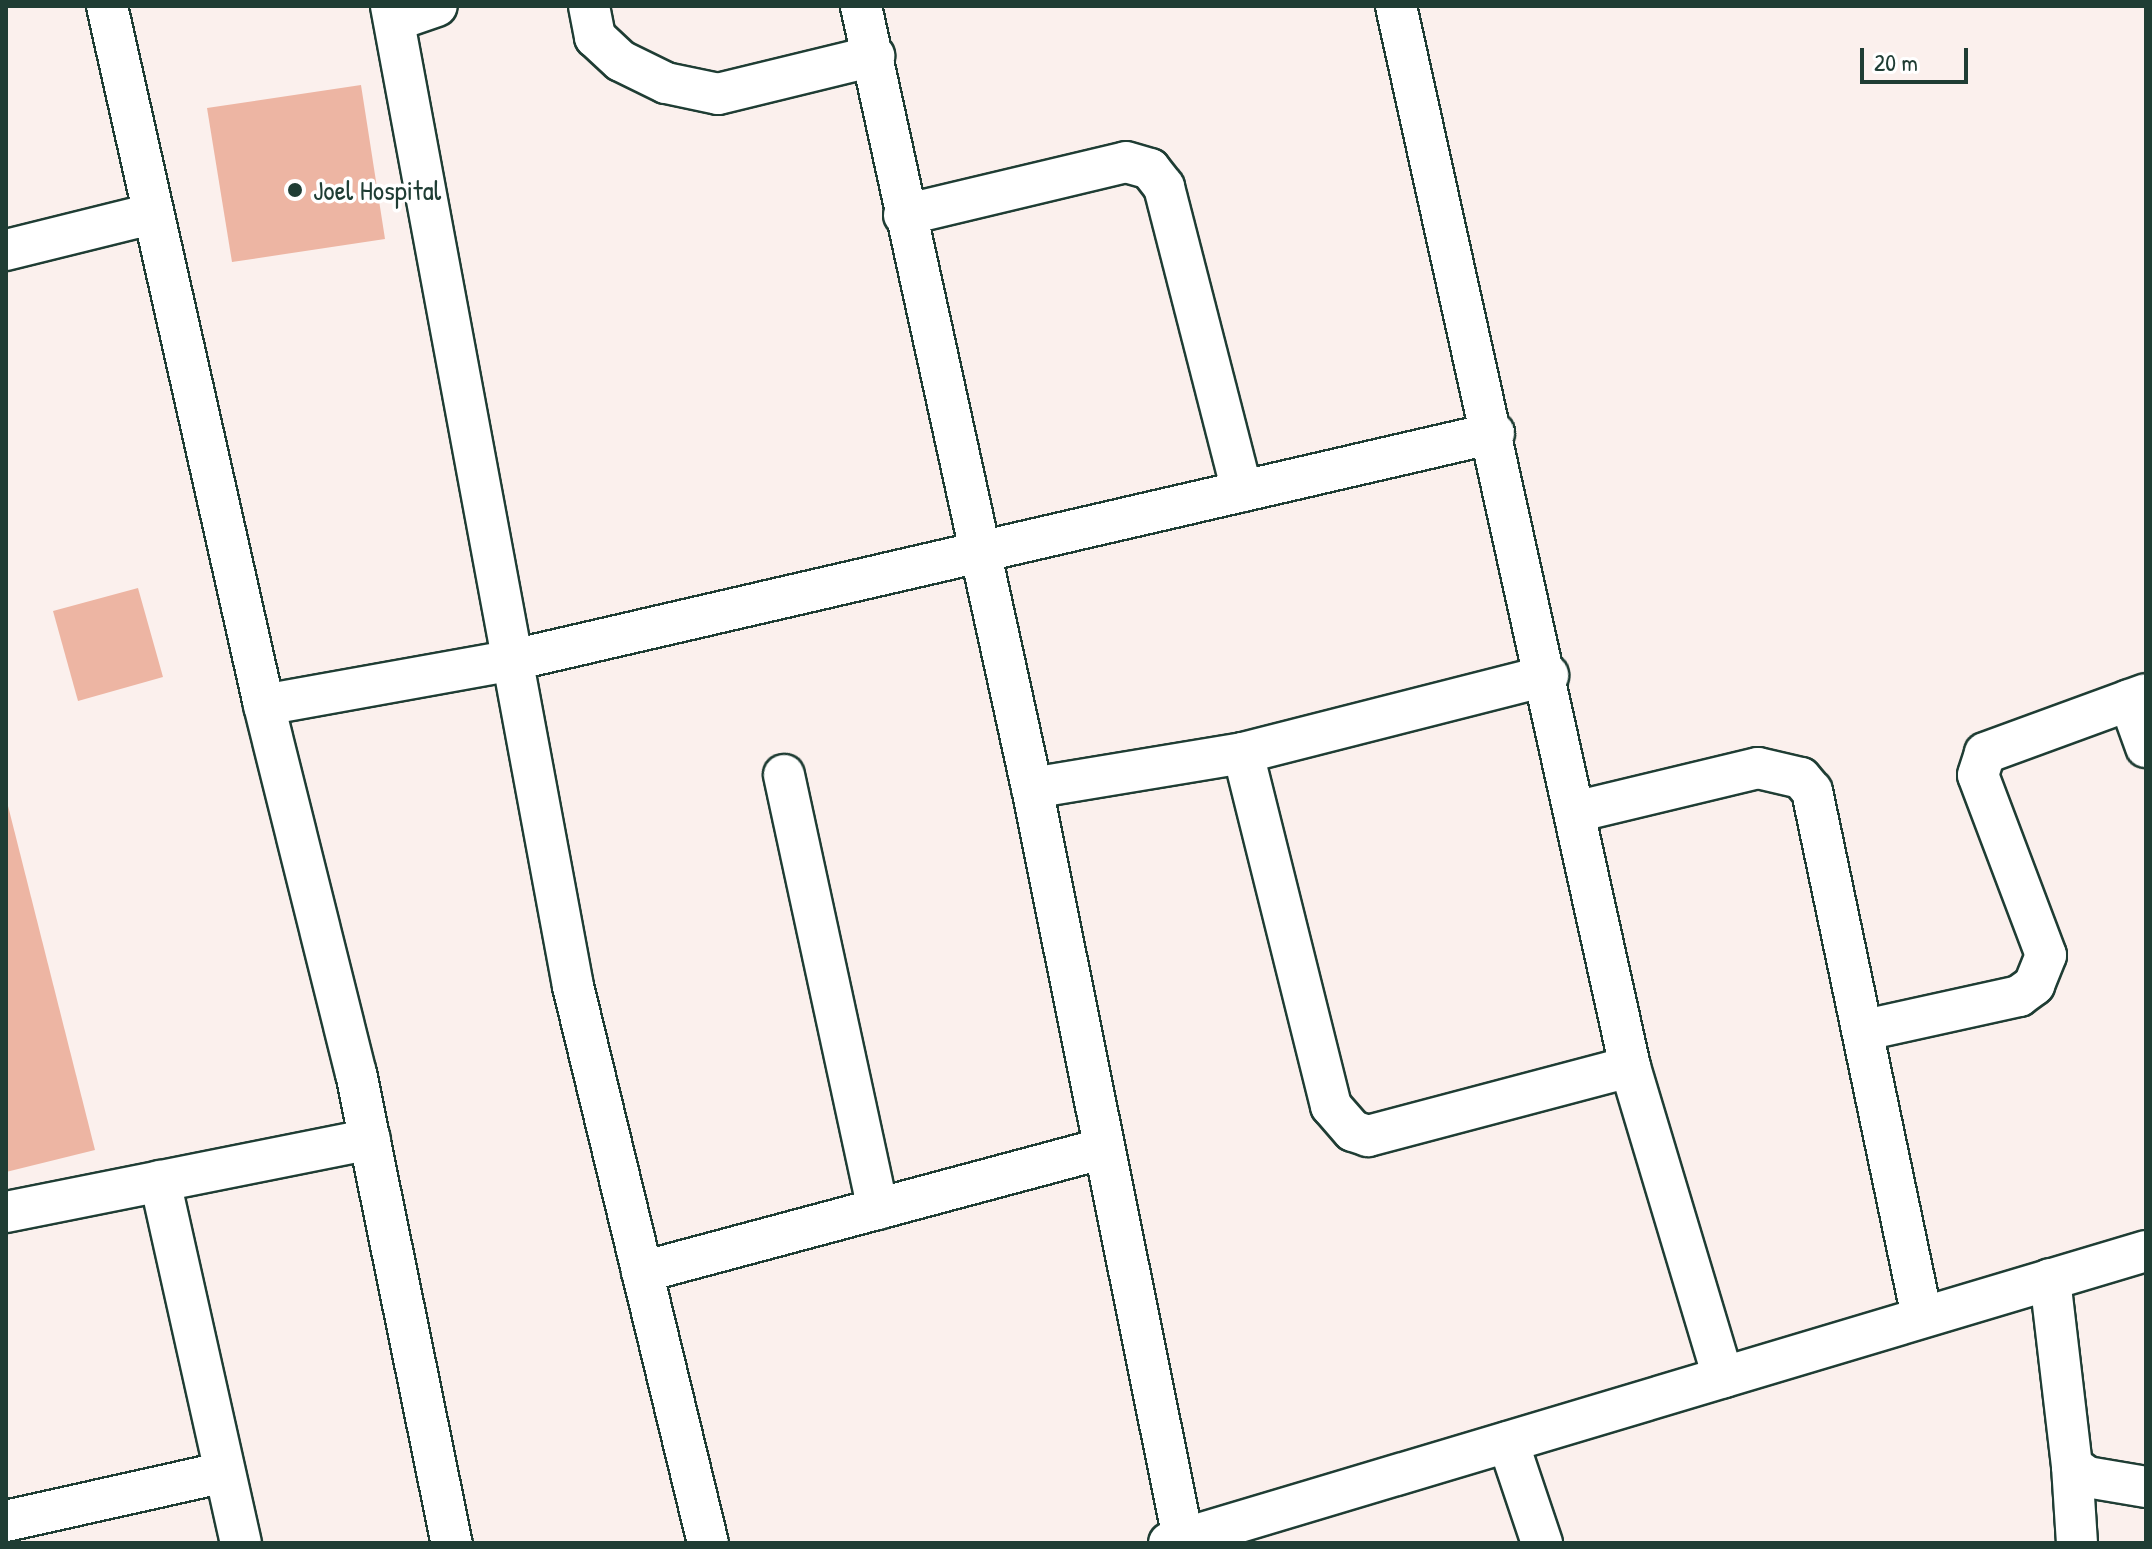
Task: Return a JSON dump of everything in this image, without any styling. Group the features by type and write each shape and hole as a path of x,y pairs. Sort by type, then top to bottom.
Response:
{"street":[{"path":"107,6 151,214 264,705 370,1139 452,1543"},
{"path":"437,6 394,13 573,986 708,1543"},
{"path":"589,6 595,37 621,61 666,83 718,94 874,56"},
{"path":"861,6 874,56 904,215 983,550 1104,1148 1178,1542 2146,1251"},
{"path":"1396,6 1579,811 1630,1067 1723,1377"},
{"path":"904,215 1126,162 1150,169 1164,187 1242,491"},
{"path":"6,250 151,214"},
{"path":"264,705 513,660 1494,433"},
{"path":"1032,788 1243,753 1548,675"},
{"path":"1865,1030 2019,996 2040,978 2046,955 1978,775 1998,742 2137,697 2146,747"},
{"path":"1243,753 1331,1106 1353,1131 1368,1136 1630,1067"},
{"path":"1579,811 1758,768 1801,778 1812,791 1865,1030 1922,1317"},
{"path":"784,775 878,1209"},
{"path":"6,1212 370,1139"},
{"path":"642,1272 1104,1148"},
{"path":"160,1181 241,1543"},
{"path":"2050,1279 2072,1466 2077,1543"},
{"path":"1508,1442 1542,1543"},
{"path":"2072,1466 2087,1477 2146,1487"},
{"path":"6,1521 225,1472"}],"building":[{"path":"361,85 385,239 232,262 207,108"},
{"path":"138,588 163,677 78,701 53,611"},
{"path":"6,798 95,1150 6,1172"}],"place":[{"name":"Joel Hospital","path":"295,190"}]}
